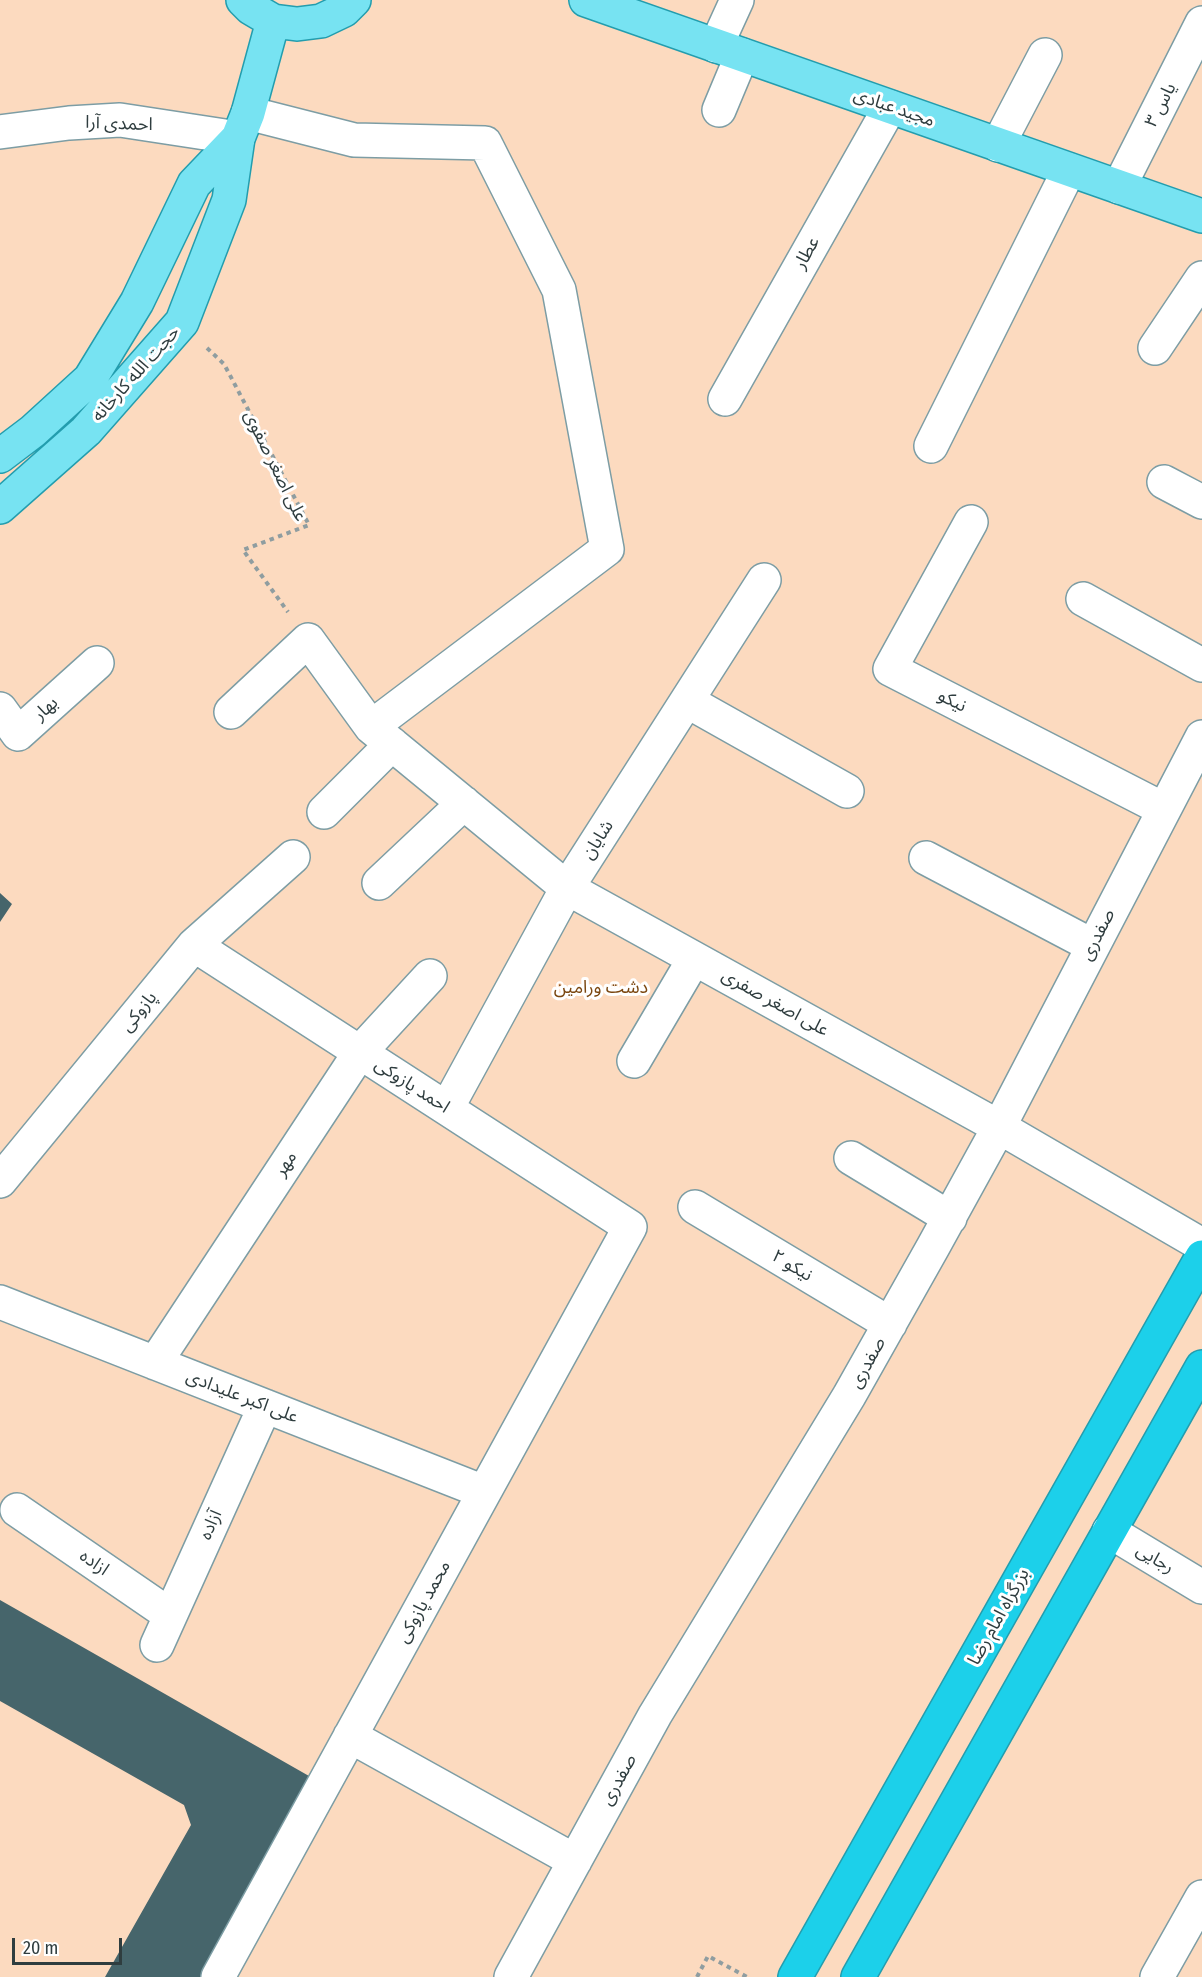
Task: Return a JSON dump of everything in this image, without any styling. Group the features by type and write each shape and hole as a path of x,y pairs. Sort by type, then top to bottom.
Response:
{"highway":[{"name":"بزرگراه امام رضا","path":"795,1977 1202,1257"},
{"path":"858,1977 1202,1367"}],"main road":[{"path":"243,0 251,8 273,21 297,24 321,21 344,10 354,0"},
{"name":"مجید عبادی","path":"586,0 1202,216"},
{"name":"حجت الله کارخانه","path":"0,507 86,430 182,322 229,200 243,125 273,21"},
{"name":"حجت الله کارخانه","path":"0,456 33,431 90,379 137,302 194,184 243,125"}],"street":[{"path":"718,110 737,0"},
{"name":"یاس ۳","path":"1119,187 1202,23"},
{"path":"998,145 1044,55"},
{"name":"عطار","path":"725,399 890,107"},
{"name":"احمدی آرا","path":"0,132 69,123 120,120 243,125 354,140 485,142 559,290 607,549 382,735"},
{"path":"931,446 1069,170"},
{"path":"1155,348 1202,278"},
{"path":"1164,482 1202,502"},
{"name":"نیکو","path":"971,522 890,669 1163,809"},
{"name":"شایان","path":"447,1108 567,888 764,580"},
{"path":"1083,599 1202,665"},
{"path":"231,712 308,640 382,735 324,812"},
{"name":"بهار","path":"0,709 18,734 97,663"},
{"path":"687,701 846,790"},
{"name":"علی اصغر صفری","path":"382,735 567,888 999,1127 1202,1245"},
{"name":"صفدری","path":"512,1977 655,1715 843,1406 950,1218 1202,736"},
{"path":"379,883 464,803"},
{"name":"پازوکی","path":"0,1181 194,945 293,857"},
{"path":"926,858 1093,946"},
{"name":"احمد پازوکی","path":"194,945 630,1227"},
{"path":"634,1061 694,959"},
{"name":"مهر","path":"155,1363 360,1052 430,976"},
{"path":"851,1158 950,1218"},
{"name":"نیکو ۲","path":"694,1207 890,1324"},
{"name":"محمد پازوکی","path":"218,1977 630,1227"},
{"name":"علی اکبر علیدادی","path":"0,1302 484,1492"},
{"name":"آزاده","path":"157,1645 265,1406"},
{"name":"ازاده","path":"17,1510 170,1615"},
{"name":"رجایی","path":"1109,1531 1202,1587"},
{"path":"350,1736 575,1861"},
{"path":"1156,1977 1202,1897"}],"path":[{"name":"علی اصغر صفوی","path":"182,322 224,364 309,525 243,550 308,640"},
{"path":"698,1977 708,1956 747,1977"}],"green space":[{"name":"دشت ورامین","path":"0,0 1202,0 1202,1977 0,1977"}],"building":[{"path":"0,893 12,904 0,922"},
{"path":"0,1600 316,1780 206,1977 105,1977 191,1825 184,1805 0,1701"}]}
